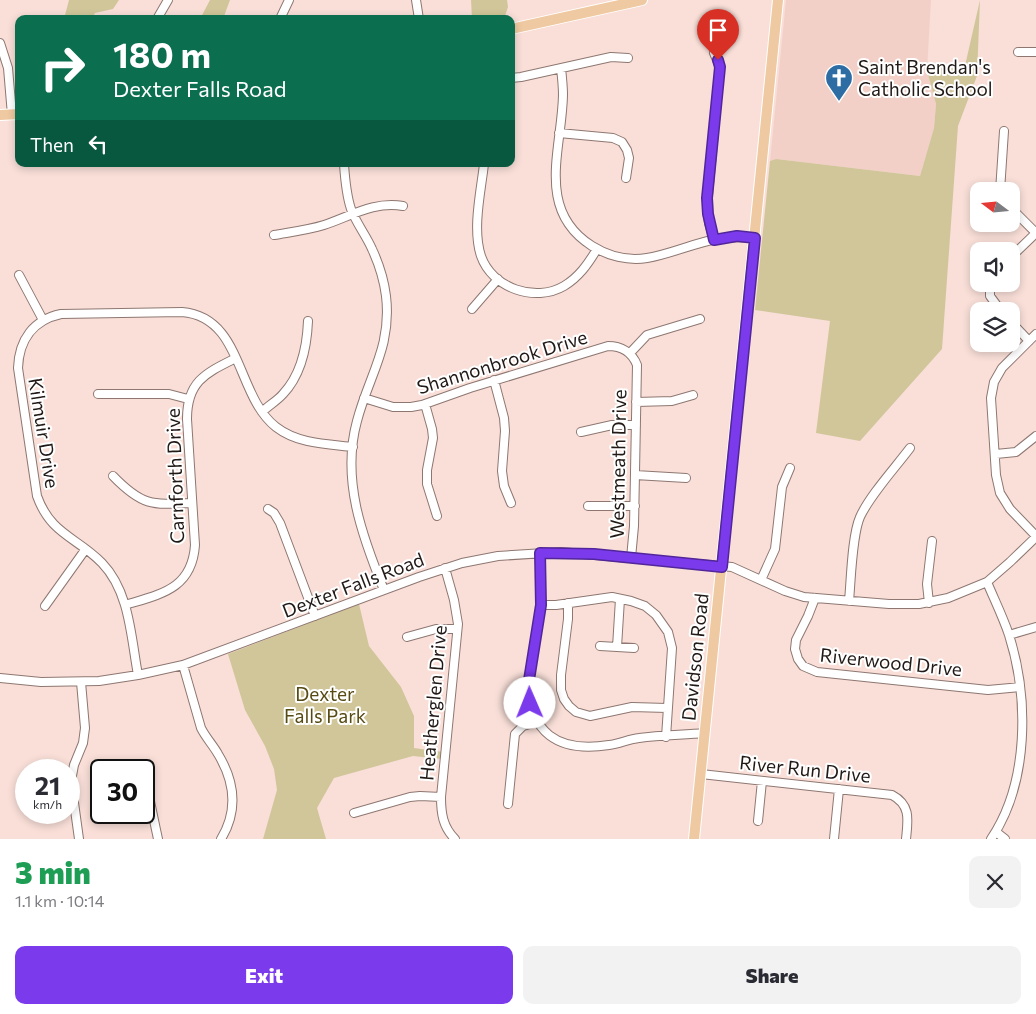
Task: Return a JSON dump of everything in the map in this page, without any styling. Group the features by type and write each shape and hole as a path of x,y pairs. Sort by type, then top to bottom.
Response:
{"main road":[{"path":"515,29 642,0"},
{"name":"Davidson Road","path":"694,839 778,0"},
{"path":"0,115 15,114"}],"street":[{"path":"159,15 168,0"},
{"path":"282,15 288,0"},
{"path":"416,0 418,15"},
{"path":"0,44 8,68 15,108"},
{"path":"1018,52 1036,52"},
{"path":"714,53 720,67 707,206 714,240"},
{"path":"515,77 612,57 628,58"},
{"path":"561,68 563,96 556,186 558,201 568,223 581,238 597,249 623,258 641,259 714,240 737,236 755,238"},
{"path":"1001,182 1004,132"},
{"path":"559,133 613,138 622,142 628,150 629,158 626,178"},
{"path":"344,167 347,191 353,213 373,250 386,296 387,322 382,353 356,423 352,479 360,525 384,590"},
{"path":"484,167 477,234 479,249 484,263 498,279 521,292 540,293 554,290 566,285 577,277 589,263 597,249"},
{"path":"274,235 321,226 353,213 385,204 403,206"},
{"path":"1020,217 1036,233 1020,248"},
{"path":"19,275 43,320 61,314 174,312 193,313 208,320 217,327 236,358 262,412 275,426 290,436 309,442 353,447"},
{"path":"472,309 498,279"},
{"path":"630,353 647,335 700,319"},
{"name":"Kilmuir Drive","path":"43,320 33,327 26,336 20,348 18,361 35,489 42,509 50,522 103,564 110,573 125,604 138,675"},
{"path":"262,412 282,396 294,379 307,337 308,321"},
{"path":"1020,332 1029,341"},
{"path":"1036,334 1002,368 994,382 991,398 997,484 1004,501 1036,536"},
{"name":"Shannonbrook Drive","path":"364,398 393,407 411,407 608,346 618,347 630,353"},
{"name":"Westmeath Drive","path":"630,353 635,360 637,370 634,542 631,558"},
{"name":"Carnforth Drive","path":"125,604 170,590 185,576 191,566 194,551 187,419 188,399 194,387 203,376 236,358"},
{"path":"494,380 504,418 505,438 502,471 504,486 511,503"},
{"path":"98,394 169,394 188,399"},
{"path":"636,402 672,401 693,395"},
{"path":"425,404 433,438 426,470 426,484 437,516"},
{"path":"581,432 612,425 636,426"},
{"path":"996,454 1016,452 1036,436"},
{"path":"849,601 856,535 860,518 868,504 910,448"},
{"path":"761,580 775,549 782,487 790,468"},
{"path":"635,474 686,478"},
{"path":"114,476 132,495 146,502 160,505 192,503"},
{"path":"588,506 635,506"},
{"path":"268,509 274,513 280,523 315,616"},
{"name":"Dexter Falls Road","path":"0,678 41,682 81,682 138,675 183,665 445,568 490,558 540,553 586,554 732,568 794,594 815,598 904,605 929,603 959,594 987,582 1036,536"},
{"path":"929,603 927,584 932,541"},
{"path":"45,606 85,550"},
{"path":"540,553 541,605 529,680 530,703 537,722 553,738 573,746 611,745 623,740 639,738 705,734"},
{"name":"Heatherglen Drive","path":"445,568 454,600 457,629 441,813 444,824 455,839"},
{"path":"987,582 1009,635 1020,687 1021,745 1019,770 1011,800 994,836 1006,839"},
{"path":"541,605 612,597 645,606 656,615 668,632 672,657 666,737"},
{"name":"Riverwood Drive","path":"815,598 795,645 798,659 808,669 817,672 988,690 1020,687"},
{"path":"617,647 620,599"},
{"path":"568,603 561,690 569,706 576,712 590,716 632,707 667,708"},
{"path":"1009,635 1036,627"},
{"path":"408,637 436,629 457,629"},
{"path":"600,646 634,648"},
{"path":"183,665 205,736 228,770 233,805 221,839"},
{"path":"79,839 71,781 86,728 81,682"},
{"path":"508,804 515,734 523,726 537,722"},
{"name":"River Run Drive","path":"701,774 892,795 903,803 908,814 906,839"},
{"path":"758,821 762,781"},
{"path":"834,839 839,789"},
{"path":"354,813 410,797 441,797"},
{"path":"155,824 158,839"}],"shaded area":[{"path":"786,0 931,0 927,71 936,104 934,128 920,176 776,159 770,161"}],"green space":[{"path":"69,0 119,0 113,9 95,13 94,15 65,15"},
{"path":"210,0 230,0 224,15 202,15"},
{"path":"471,0 507,0 508,7 505,15 472,15"},
{"path":"980,0 977,76 958,126 942,349 860,441 816,433 830,321 755,310 770,161 776,159 920,176 934,128 936,104 927,71 936,65 964,70"},
{"name":"Dexter Falls Park","path":"359,604 369,646 401,687 414,716 414,748 443,752 442,759 413,756 334,778 317,808 326,839 263,839 277,790 274,769 265,746 245,710 228,654"}],"place":[{"name":"Saint Brendan's Catholic School","path":"839,102"}],"route":[{"path":"530,703 529,680 541,605 540,553 594,554 722,567 755,238 737,236 714,240 709,223 707,198 720,67 718,60"}]}
